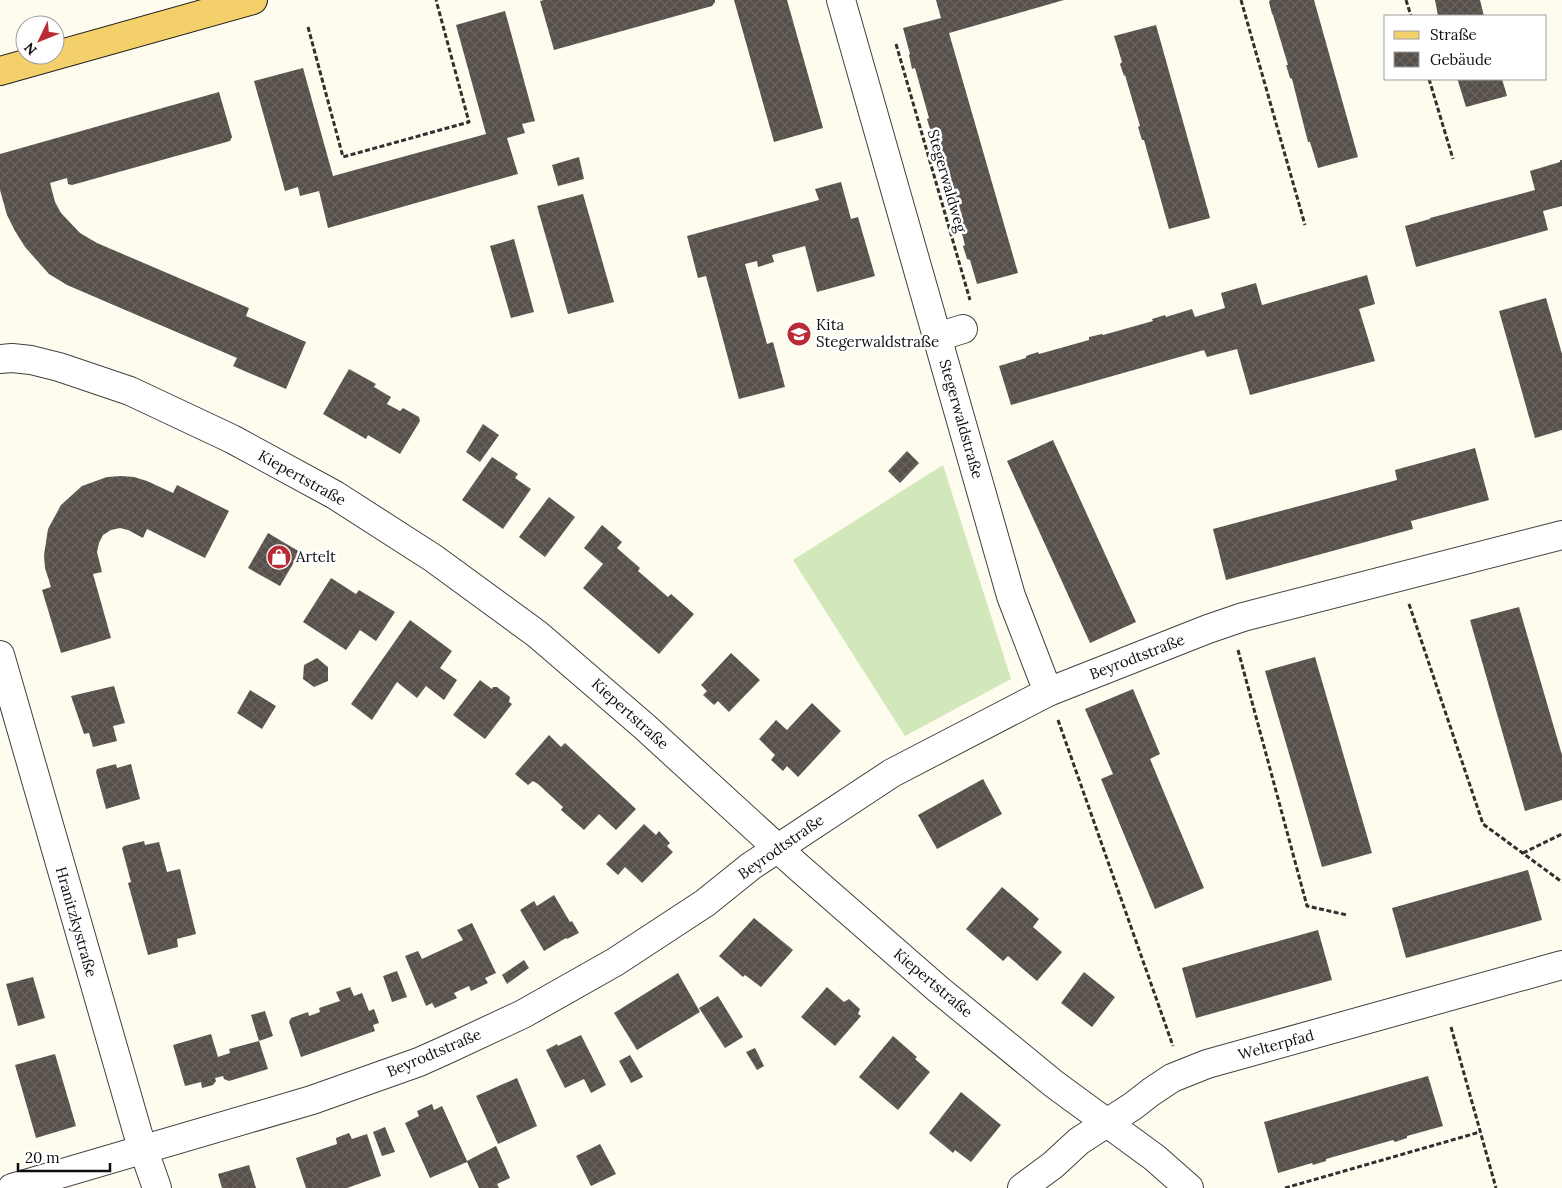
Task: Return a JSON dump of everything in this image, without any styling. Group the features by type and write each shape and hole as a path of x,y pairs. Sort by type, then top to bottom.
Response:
{"main road":[{"path":"0,71 253,0"}],"street":[{"name":"Stegerwaldstraße","path":"841,0 1011,596 1048,692"},
{"path":"937,337 968,318"},
{"name":"Kiepertstraße","path":"0,359 31,360 59,367 130,391 232,439 335,495 433,558 537,634 645,726 778,849 938,989 1054,1084 1155,1158 1189,1188"},
{"name":"Beyrodtstraße","path":"12,1188 312,1100 419,1062 523,1014 624,957 705,903 751,866 892,772 1048,692 1243,617 1562,535"},
{"name":"Hranitzkystraße","path":"0,655 9,724 156,1188"},
{"name":"Welterpfad","path":"1022,1188 1053,1165 1079,1142 1172,1078 1207,1064 1562,965"}],"path":[{"path":"308,27 343,156 469,122 436,0"},
{"path":"1241,0 1305,225"},
{"path":"1406,0 1411,15"},
{"name":"Stegerwaldweg","path":"896,44 968,318"},
{"path":"1429,80 1453,159"},
{"path":"1408,601 1483,824 1562,882"},
{"path":"1238,649 1306,906 1347,915"},
{"path":"1057,718 1176,1054"},
{"path":"1522,853 1562,834"},
{"path":"1451,1026 1496,1188"},
{"path":"1285,1188 1480,1132"}],"green space":[{"path":"943,465 1011,679 905,736 793,560"}],"building":[{"path":"715,0 715,2 712,6 554,50 540,1"},
{"path":"734,0 787,0 823,128 774,142"},
{"path":"936,0 1064,0 949,33 1018,273 977,284 970,260 967,259 963,246 965,245 952,196 949,196 945,182 947,182 933,131 931,132 927,119 929,118 915,68 912,69 903,28 941,18"},
{"path":"1270,0 1314,0 1358,157 1318,168 1310,142 1308,142 1292,79 1286,65 1288,65 1272,14"},
{"path":"1435,0 1480,0 1484,15 1438,15"},
{"path":"505,11 535,121 522,124 525,133 507,138 518,174 328,228 319,191 300,196 298,187 285,191 254,81 303,68 333,176 486,134 456,25"},
{"path":"1156,25 1210,218 1169,229 1144,140 1142,140 1138,127 1140,126 1125,75 1120,64 1122,62 1114,36"},
{"path":"1502,80 1507,96 1466,107 1458,81"},
{"path":"219,92 232,137 230,141 72,185 68,184 67,178 50,183 55,202 61,213 80,233 97,243 249,308 246,316 306,342 286,389 233,366 237,358 67,285 49,274 25,247 15,231 7,215 0,190 0,154"},
{"path":"579,157 584,179 558,186 552,165"},
{"path":"1562,160 1562,206 1543,211 1548,230 1416,267 1405,226 1535,190 1530,171 1560,162"},
{"path":"841,182 851,219 858,217 875,276 817,292 805,246 772,255 774,262 758,267 757,261 745,264 767,344 773,342 785,387 739,399 706,276 698,278 687,236 819,200 815,189"},
{"path":"583,194 614,302 568,314 537,206"},
{"path":"514,239 534,312 511,318 490,246"},
{"path":"1367,275 1375,304 1359,309 1375,361 1250,395 1237,349 1207,357 1204,350 1011,405 999,366 1026,358 1026,356 1038,352 1039,354 1089,340 1089,337 1153,321 1152,319 1165,315 1166,317 1192,309 1195,317 1225,308 1221,293 1256,283 1262,305"},
{"path":"1546,298 1562,354 1562,430 1535,438 1499,311"},
{"path":"349,369 376,384 374,387 391,397 387,404 400,411 403,408 419,417 420,421 400,454 368,435 366,439 323,414"},
{"path":"483,424 499,435 480,462 466,452"},
{"path":"1053,440 1136,622 1090,643 1007,461"},
{"path":"1475,448 1489,500 1411,521 1413,529 1226,580 1213,529 1397,480 1395,470"},
{"path":"907,451 919,463 900,483 888,471"},
{"path":"492,457 518,474 515,478 531,489 503,529 462,500"},
{"path":"121,476 147,481 173,493 177,485 229,511 205,558 147,529 143,538 120,528 111,530 103,535 97,552 102,572 93,574 111,638 61,653 42,590 51,587 45,568 44,555 48,529 61,505 82,486 107,477"},
{"path":"549,497 575,517 545,557 519,537"},
{"path":"602,525 622,542 617,548 640,568 638,571 668,597 671,594 694,614 659,654 583,588 603,564 584,548"},
{"path":"268,533 300,552 280,586 248,568"},
{"path":"331,578 356,594 359,590 395,612 376,641 360,630 346,650 303,622"},
{"path":"1519,607 1562,755 1562,800 1525,811 1470,620"},
{"path":"410,620 452,651 440,668 457,680 444,700 426,686 417,698 397,682 372,720 351,704"},
{"path":"731,653 760,680 729,712 718,701 714,705 703,695 707,691 701,685"},
{"path":"1315,657 1372,853 1322,867 1265,671"},
{"path":"317,658 328,667 328,681 314,687 303,679 304,665"},
{"path":"480,680 492,689 497,687 510,697 509,702 512,704 485,739 453,715"},
{"path":"114,686 125,723 113,726 117,741 93,747 89,733 84,734 71,696"},
{"path":"1133,689 1160,754 1150,759 1204,888 1155,909 1101,779 1113,774 1085,709"},
{"path":"250,690 276,706 262,729 237,713"},
{"path":"812,703 841,731 798,777 787,766 783,771 771,760 775,755 759,739 776,720 787,730"},
{"path":"549,735 561,747 565,743 636,809 616,830 599,814 584,830 561,810 563,807 538,784 533,781 528,785 515,774"},
{"path":"116,764 117,768 131,764 140,799 106,809 96,772 97,769"},
{"path":"983,779 1002,814 937,849 918,815"},
{"path":"644,824 656,835 659,831 670,843 667,846 673,852 642,883 625,867 618,875 606,864"},
{"path":"144,841 145,845 159,842 167,872 180,869 196,934 177,939 178,947 148,955 128,883 131,882 122,848"},
{"path":"1528,870 1542,920 1406,958 1392,908"},
{"path":"1002,887 1039,919 1033,927 1062,952 1037,981 1008,956 1003,961 966,929"},
{"path":"554,895 579,933 544,951 520,910 534,901 537,906"},
{"path":"754,918 793,950 761,987 745,975 743,977 719,956"},
{"path":"472,923 496,973 485,978 488,983 471,991 469,986 454,993 457,998 435,1008 432,1003 426,1006 405,956 418,951 422,959 463,940 457,930"},
{"path":"1318,930 1332,980 1196,1018 1182,968"},
{"path":"524,960 529,968 507,984 502,975"},
{"path":"397,971 407,997 392,1002 383,976"},
{"path":"1084,972 1115,997 1092,1027 1061,1003"},
{"path":"678,973 700,1012 637,1050 614,1013"},
{"path":"33,977 45,1018 18,1026 6,984"},
{"path":"350,987 354,996 362,993 369,1011 374,1009 379,1023 373,1025 375,1031 301,1057 289,1022 291,1018 308,1012 309,1016 320,1012 319,1008 340,1001 336,992"},
{"path":"827,987 844,1002 849,999 860,1009 858,1014 861,1016 835,1046 801,1017"},
{"path":"718,996 743,1037 725,1048 699,1008"},
{"path":"265,1011 273,1036 259,1041 251,1015"},
{"path":"211,1034 218,1057 230,1053 229,1049 259,1041 268,1069 229,1081 224,1079 223,1076 215,1078 216,1081 213,1085 202,1088 201,1082 185,1086 173,1045"},
{"path":"581,1035 606,1085 591,1093 584,1079 565,1088 546,1050"},
{"path":"893,1036 917,1057 915,1059 930,1072 898,1110 859,1077"},
{"path":"755,1048 764,1066 757,1070 746,1052"},
{"path":"55,1054 76,1126 36,1138 15,1065"},
{"path":"630,1055 643,1077 631,1083 619,1061"},
{"path":"1428,1076 1443,1126 1407,1136 1407,1138 1395,1142 1393,1140 1326,1159 1326,1161 1313,1165 1312,1163 1278,1173 1264,1122"},
{"path":"517,1078 537,1126 498,1144 476,1096"},
{"path":"961,1092 1001,1125 971,1162 955,1150 953,1153 929,1133"},
{"path":"432,1104 434,1110 442,1106 467,1161 496,1146 510,1178 497,1184 499,1188 479,1188 467,1162 430,1178 405,1123 419,1116 417,1111"},
{"path":"385,1127 395,1152 382,1156 373,1132"},
{"path":"349,1133 352,1139 367,1134 381,1176 347,1188 306,1188 296,1158 337,1144 336,1138"},
{"path":"600,1144 616,1174 591,1186 576,1156"},
{"path":"249,1165 256,1188 222,1188 218,1174"}],"place":[{"name":"Kita Stegerwaldstraße","path":"799,334"},
{"name":"Artelt","path":"279,557"}]}
